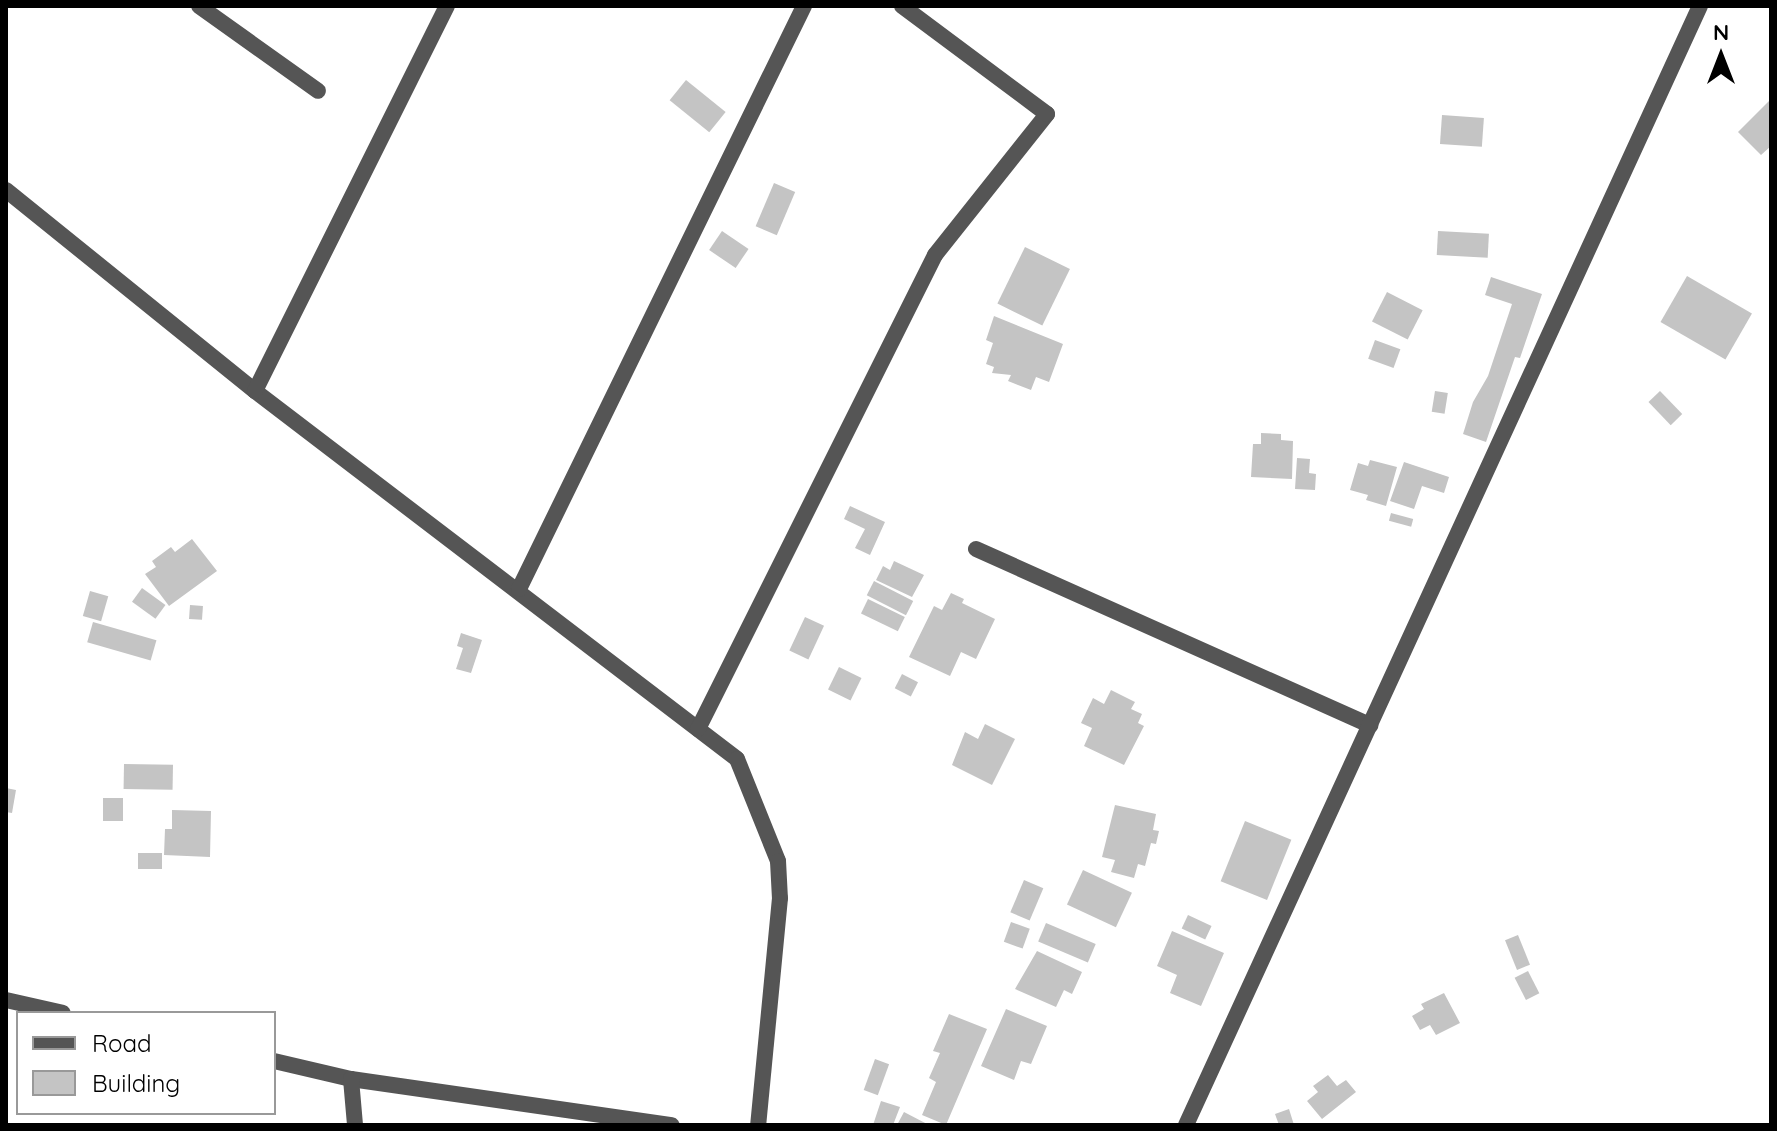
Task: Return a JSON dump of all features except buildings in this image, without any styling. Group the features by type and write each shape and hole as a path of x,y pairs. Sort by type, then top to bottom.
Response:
{"street":[{"path":"199,6 318,91"},
{"path":"255,391 447,6"},
{"path":"519,589 804,6"},
{"path":"698,729 935,255 1047,114 902,6"},
{"path":"1186,1125 1700,6"},
{"path":"6,190 255,391 519,589 737,759 778,861 780,898 758,1125"},
{"path":"976,549 1370,725"},
{"path":"6,1000 54,1011"},
{"path":"276,1061 351,1079 672,1125"},
{"path":"351,1079 355,1125"}]}
